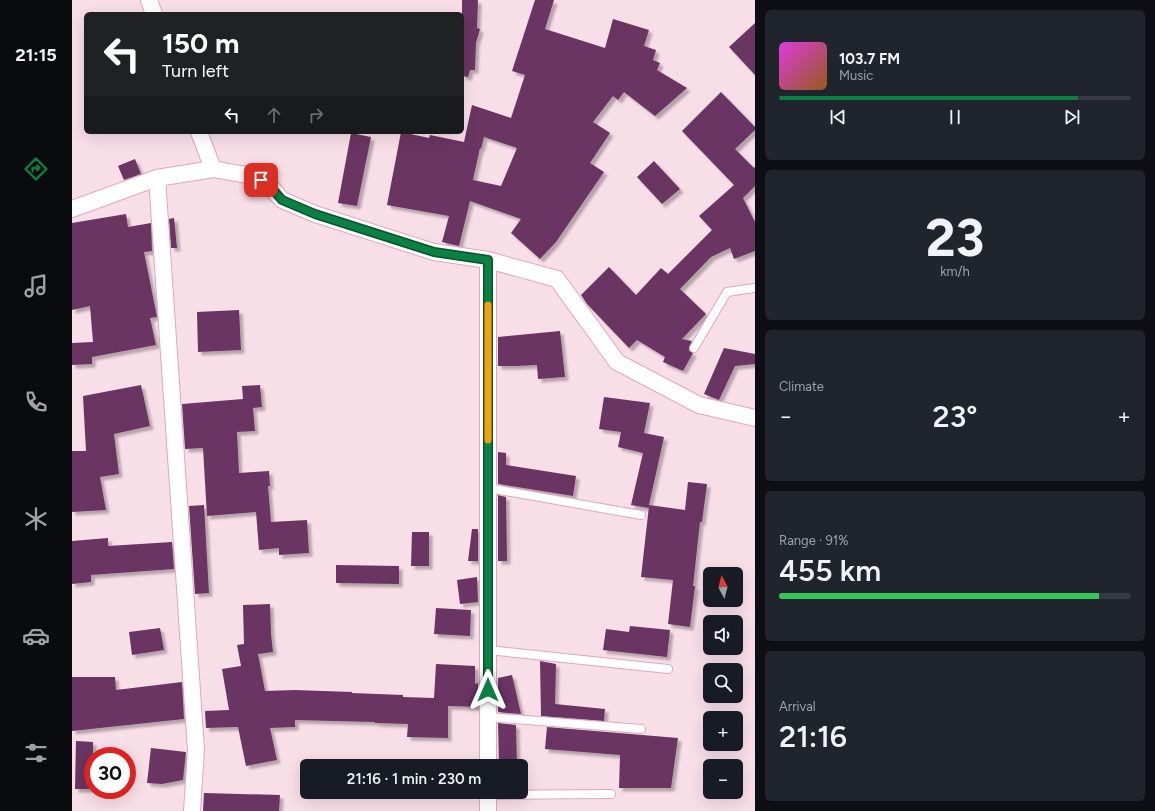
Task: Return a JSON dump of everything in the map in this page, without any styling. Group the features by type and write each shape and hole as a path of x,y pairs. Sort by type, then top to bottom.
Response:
{"street":[{"path":"149,0 153,12"},
{"path":"200,134 213,169"},
{"path":"72,209 157,178 213,169 252,176 269,185 282,200 315,214 434,252 488,260 557,279 617,362 699,405 755,418"},
{"path":"157,178 196,750 192,811"},
{"path":"488,260 488,759"},
{"path":"488,799 488,811"}],"lane":[{"path":"694,348 727,292 755,288"},
{"path":"488,488 641,515"},
{"path":"488,650 668,669"},
{"path":"488,717 641,729"},
{"path":"528,794 610,794"}],"building":[{"path":"462,0 478,0 477,28 480,29 476,43 475,70 470,70 468,77 464,76 464,12 462,12"},
{"path":"535,0 554,0 545,29 605,48 613,19 649,30 644,46 656,50 653,60 660,63 657,70 687,88 655,116 624,92 618,100 613,96 593,122 610,133 590,163 604,172 556,242 540,259 511,233 521,219 470,201 459,246 442,242 449,216 387,205 401,134 410,134 429,138 430,135 464,142 472,105 511,118 525,75 512,71","holes":["484,137 517,148 501,186 473,180"]},
{"path":"755,23 755,75 729,47"},
{"path":"721,92 755,127 755,130 735,149 754,168 755,167 755,186 743,198 755,222 755,251 734,259 730,248 711,257 680,289 706,314 682,339 692,341 689,351 693,353 683,371 663,362 665,357 637,340 629,348 587,304 581,295 609,267 636,295 661,268 668,274 712,230 699,216 734,185 682,131"},
{"path":"351,134 371,137 357,206 338,203"},
{"path":"135,159 141,174 124,180 118,166"},
{"path":"654,161 680,189 662,204 637,177"},
{"path":"126,214 128,227 151,223 152,251 144,252 157,317 150,318 156,345 92,357 92,364 72,365 72,343 93,342 90,306 72,310 72,223"},
{"path":"174,218 177,248 171,248 169,219"},
{"path":"239,310 241,350 198,352 197,312"},
{"path":"560,331 565,377 538,379 537,365 498,366 498,337"},
{"path":"724,348 755,354 755,364 735,366 719,400 704,394"},
{"path":"141,385 150,426 114,434 119,474 100,477 106,510 72,512 72,451 86,451 83,396"},
{"path":"260,385 262,407 253,408 255,431 237,432 239,473 269,471 270,486 268,486 271,522 307,520 309,553 279,555 279,548 259,550 256,512 207,516 203,448 185,449 182,404 243,399 242,386"},
{"path":"604,397 650,403 644,433 664,437 649,505 685,510 688,482 707,484 702,522 700,522 690,627 668,624 673,580 641,577 649,508 631,505 643,453 618,447 621,432 599,429"},
{"path":"498,452 506,453 506,465 576,476 573,496 498,484"},
{"path":"498,495 506,497 507,561 498,561"},
{"path":"204,505 209,593 195,594 189,506"},
{"path":"472,529 478,529 478,561 468,561"},
{"path":"412,532 429,532 429,566 411,566"},
{"path":"108,538 108,546 172,542 174,569 91,575 91,582 72,584 72,541"},
{"path":"336,565 399,566 399,584 336,583"},
{"path":"477,577 478,602 460,604 457,580"},
{"path":"270,604 273,652 258,654 265,691 294,690 352,692 403,695 403,697 434,698 436,664 475,666 475,684 478,683 478,707 448,706 448,738 407,737 408,724 295,720 295,727 270,728 277,760 246,766 238,727 206,728 205,711 229,710 222,669 241,666 237,645 244,644 243,605"},
{"path":"436,608 471,610 470,636 434,634"},
{"path":"630,626 670,630 667,657 603,650 606,629 629,632"},
{"path":"160,628 164,650 132,655 129,632"},
{"path":"540,661 556,664 555,704 605,709 604,721 541,716"},
{"path":"512,675 521,714 498,712 498,678"},
{"path":"72,677 115,677 116,690 182,682 184,719 72,731"},
{"path":"498,723 516,725 517,759 499,759"},
{"path":"547,727 678,738 671,788 619,788 620,755 545,749"},
{"path":"76,741 93,742 93,747 84,747 84,789 75,789"},
{"path":"151,748 186,752 183,780 162,784 147,783"},
{"path":"204,793 280,795 279,811 203,811"}],"slow traffic":[{"path":"488,305 488,440"}],"route":[{"path":"261,180 269,185 282,200 315,214 434,252 488,260 488,690"}]}
